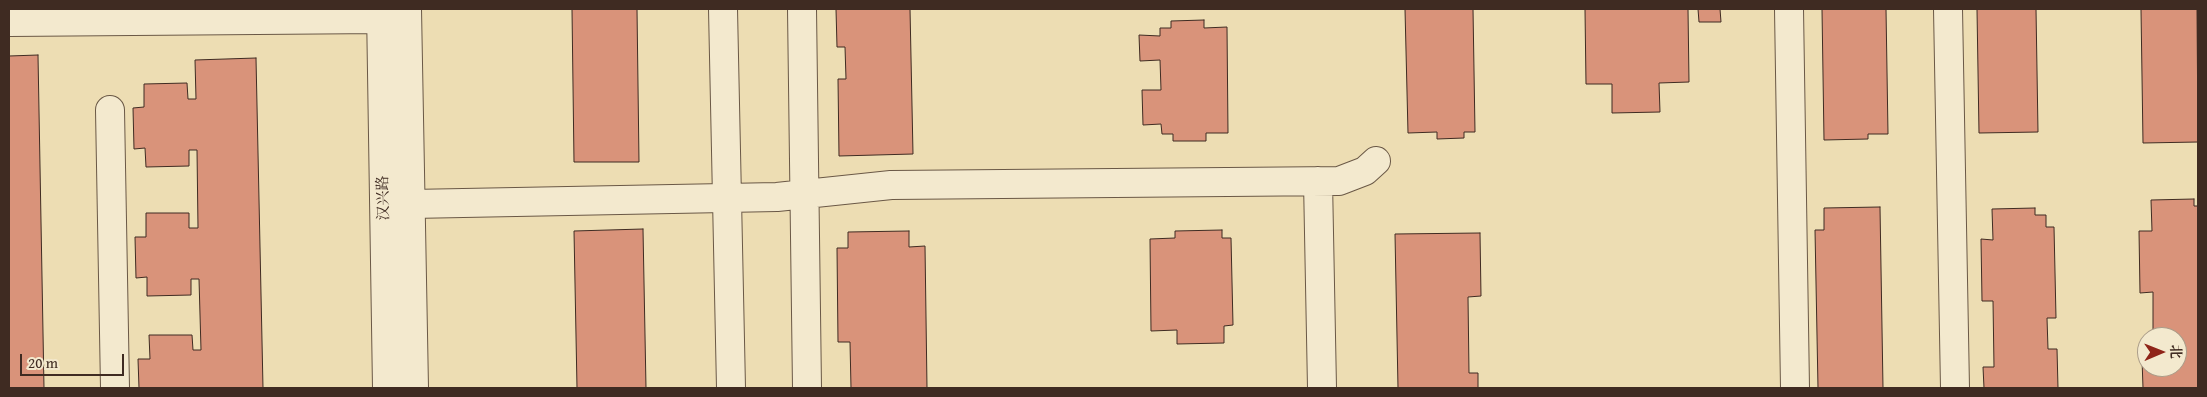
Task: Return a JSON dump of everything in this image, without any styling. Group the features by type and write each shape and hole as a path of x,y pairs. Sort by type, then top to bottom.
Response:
{"street":[{"name":"汉兴路","path":"407,9 414,388"},
{"path":"723,9 731,388"},
{"path":"802,9 807,388"},
{"path":"1789,9 1795,388"},
{"path":"1948,9 1955,388"},
{"name":"汉兴路","path":"381,14 388,388"},
{"path":"9,22 381,14"},
{"path":"110,110 115,388"},
{"path":"411,204 778,197 891,185 1318,182 1339,181 1365,171 1376,162"},
{"path":"1318,182 1322,388"}],"building":[{"path":"572,9 637,9 639,162 574,162"},
{"path":"836,9 910,9 913,154 839,156 838,79 846,79 845,47 837,47"},
{"path":"1405,9 1473,9 1475,132 1464,132 1464,138 1437,139 1437,132 1408,133"},
{"path":"1585,9 1688,9 1689,82 1659,83 1660,112 1612,113 1612,84 1586,84"},
{"path":"1698,9 1720,9 1721,22 1699,22"},
{"path":"1822,9 1886,9 1888,134 1868,134 1868,139 1824,140"},
{"path":"1977,9 2036,9 2038,132 1979,133"},
{"path":"2141,9 2197,9 2198,142 2143,143"},
{"path":"1204,20 1204,28 1227,27 1228,133 1206,133 1206,141 1173,141 1173,134 1162,134 1161,124 1143,125 1142,90 1161,90 1160,60 1140,61 1139,35 1160,36 1160,28 1171,28 1171,21"},
{"path":"38,55 44,388 9,388 9,56"},
{"path":"256,58 263,388 139,388 138,359 150,359 149,335 192,335 193,350 201,350 199,279 191,279 191,295 147,296 147,277 136,278 135,237 146,237 146,213 189,213 189,228 198,228 197,150 189,150 189,166 146,167 145,148 134,149 133,108 144,107 144,84 187,83 188,99 196,99 195,60"},
{"path":"2194,199 2194,206 2198,206 2198,388 2143,388 2143,377 2187,377 2187,327 2153,327 2153,292 2140,293 2139,231 2152,231 2151,200"},
{"path":"1880,207 1883,388 1818,388 1815,230 1824,230 1824,208"},
{"path":"2035,208 2035,215 2046,215 2046,227 2054,227 2056,318 2047,318 2048,349 2057,349 2058,388 1984,388 1983,367 1994,367 1993,301 1982,301 1981,239 1993,240 1992,209"},
{"path":"643,229 646,388 577,388 574,231"},
{"path":"1222,230 1222,238 1231,238 1233,325 1224,326 1224,343 1177,344 1177,330 1151,331 1150,239 1175,238 1175,231"},
{"path":"909,231 909,247 925,246 927,388 851,388 850,342 838,342 837,248 848,248 848,232"},
{"path":"1480,233 1481,296 1468,297 1469,373 1478,373 1478,388 1398,388 1395,234"}]}
